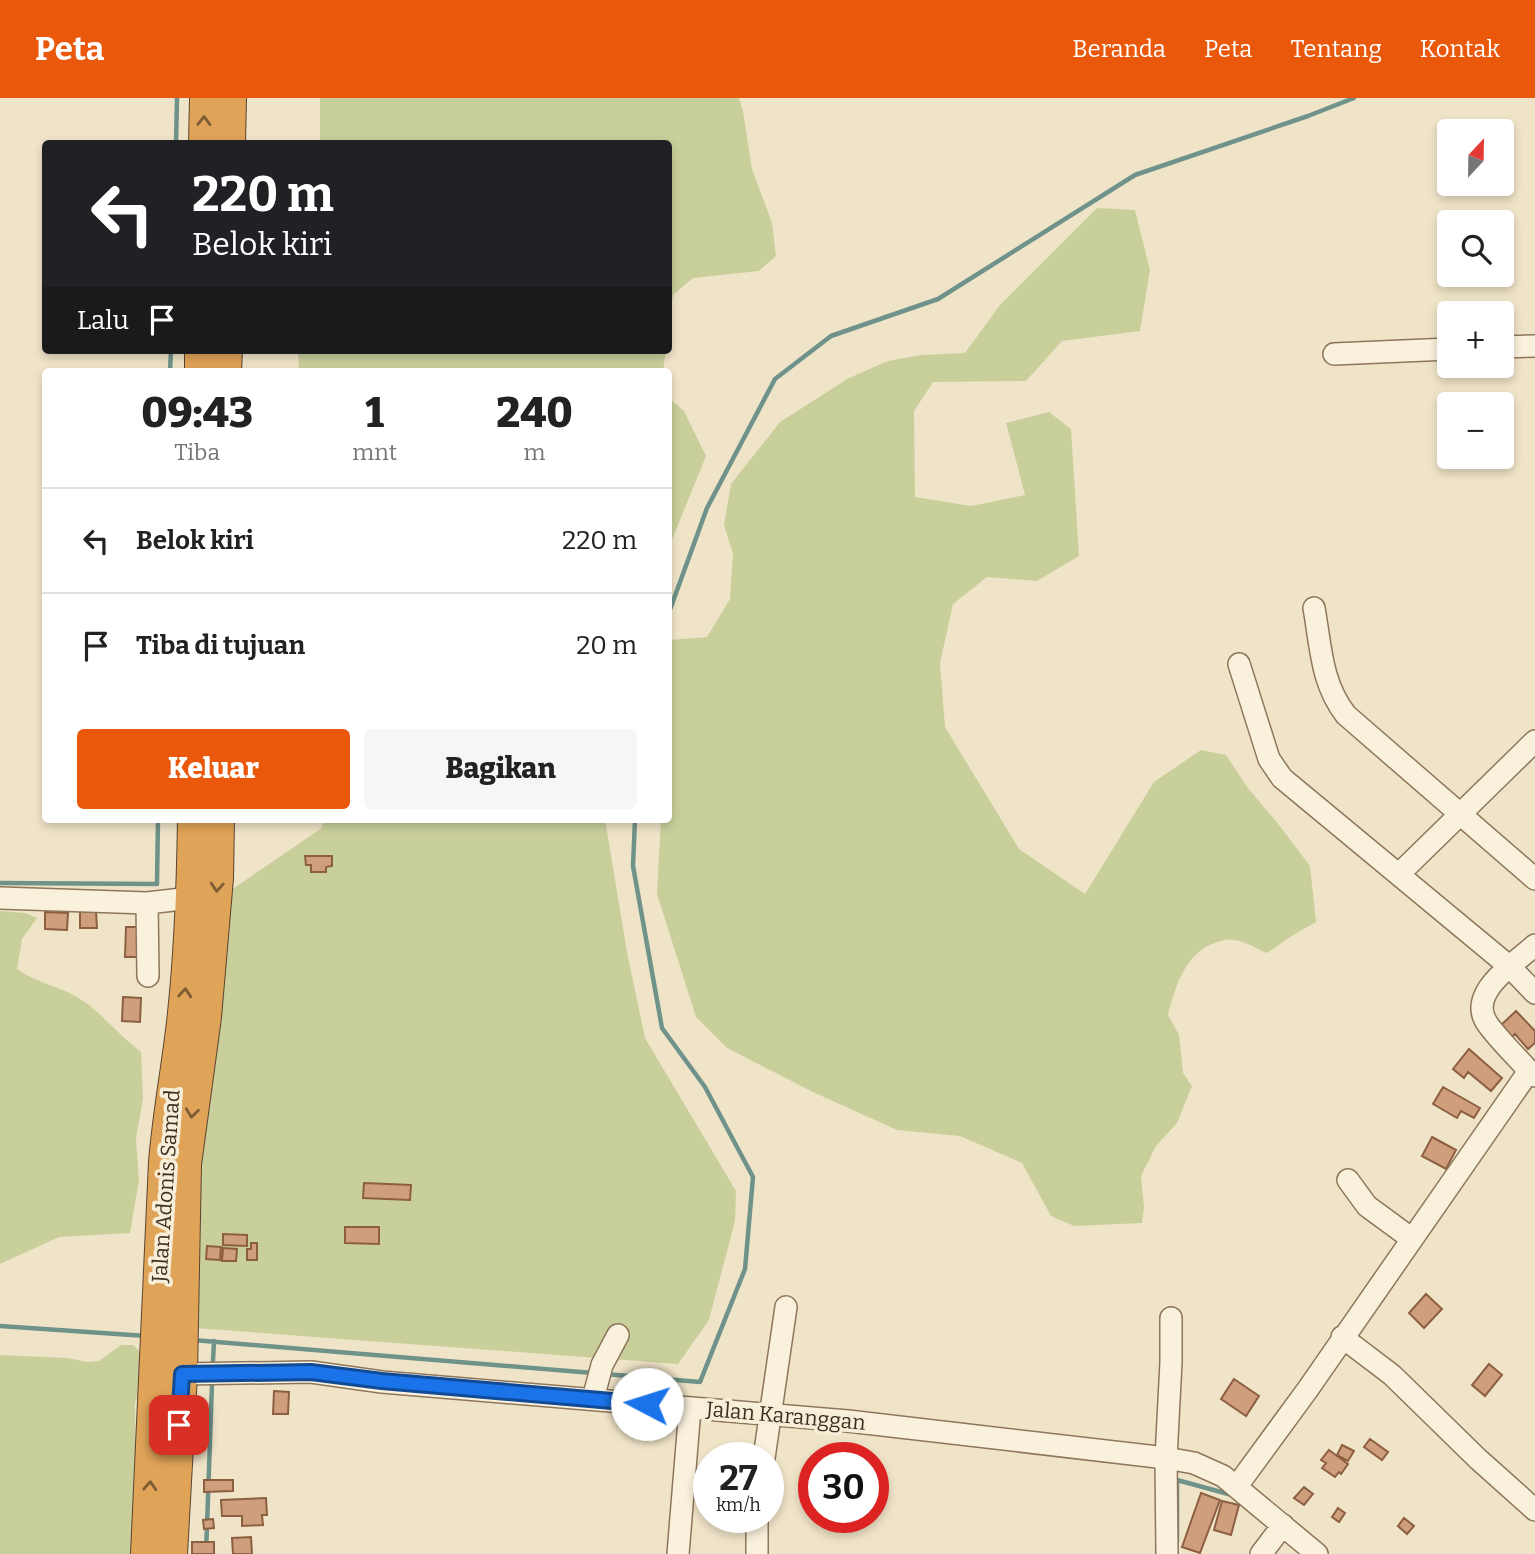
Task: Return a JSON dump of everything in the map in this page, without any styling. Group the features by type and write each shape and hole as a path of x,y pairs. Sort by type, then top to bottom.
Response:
{"highway":[{"path":"204,140 205,98"},
{"path":"230,140 231,98"},
{"name":"Jalan Adonis Samad","path":"190,1043 183,1013 193,823"},
{"name":"Jalan Adonis Samad","path":"146,1554 173,1367 164,1162 190,1043 206,1017 218,878 219,823"},
{"path":"173,1367 173,1554"}],"street":[{"path":"1514,346 1535,346"},
{"path":"1334,354 1437,350"},
{"path":"1314,608 1328,686 1346,715 1535,879"},
{"path":"1239,664 1273,766 1298,792 1510,967 1535,993"},
{"path":"1399,874 1535,741"},
{"path":"0,898 147,903 191,898"},
{"path":"147,903 148,976"},
{"path":"1237,1486 1532,1074 1488,1025 1482,1011 1485,993 1535,945"},
{"path":"1348,1180 1367,1206 1412,1239"},
{"path":"767,1442 786,1307"},
{"path":"1167,1554 1166,1458 1171,1318"},
{"path":"598,1381 618,1335"},
{"path":"1342,1337 1392,1375 1535,1510"},
{"name":"Jalan Karanggan","path":"173,1367 311,1372 382,1381 598,1381 690,1408 848,1421 1166,1458 1194,1463 1223,1476 1317,1554"},
{"path":"678,1554 690,1408"},
{"path":"1261,1554 1283,1525"},
{"path":"757,1533 757,1554"}],"green space":[{"path":"320,98 739,98 752,169 772,223 776,256 759,271 693,278 673,295 672,304 672,140 320,140"},
{"path":"1097,208 1135,210 1150,270 1140,331 1062,341 1026,381 933,382 914,411 915,497 971,506 1025,495 1006,423 1049,412 1071,429 1079,556 1037,581 987,577 953,604 940,663 945,727 1019,849 1085,894 1154,782 1201,750 1226,755 1247,787 1310,866 1316,922 1267,953 1230,939 1212,944 1192,958 1185,968 1168,1015 1179,1035 1183,1073 1192,1086 1177,1123 1156,1146 1141,1176 1144,1207 1142,1223 1074,1226 1051,1216 1022,1163 960,1136 897,1130 815,1093 727,1048 696,1017 657,894 661,823 672,823 672,640 707,637 730,599 733,554 724,525 731,484 780,422 849,378 888,361 921,355 965,353 1000,305"},
{"path":"298,354 665,354 663,368 299,368"},
{"path":"672,401 684,411 706,456 672,540"},
{"path":"323,823 606,823 627,952 645,1038 736,1191 735,1221 709,1320 678,1364 195,1328 200,1124 225,894 322,828"},
{"path":"0,911 25,913 37,918 22,939 17,969 86,1003 141,1052 143,1099 136,1138 139,1180 130,1233 59,1237 0,1264"},
{"path":"121,1345 133,1345 149,1360 135,1403 136,1480 132,1554 0,1554 0,1355 68,1358 88,1362 99,1361"}],"building":[{"path":"305,856 332,856 332,866 326,867 326,872 311,872 311,865 306,865"},
{"path":"80,911 96,911 97,928 80,928"},
{"path":"45,912 68,913 67,930 45,929"},
{"path":"126,927 140,927 140,957 125,957"},
{"path":"123,997 141,998 140,1022 122,1021"},
{"path":"1516,1011 1535,1031 1535,1043 1528,1049 1515,1034 1511,1038 1500,1026"},
{"path":"1469,1049 1502,1078 1491,1091 1468,1072 1464,1078 1453,1069"},
{"path":"1443,1087 1480,1108 1474,1118 1461,1111 1457,1118 1433,1104"},
{"path":"1432,1137 1456,1150 1446,1169 1422,1156"},
{"path":"364,1183 411,1185 410,1200 363,1198"},
{"path":"345,1227 379,1227 379,1244 345,1243"},
{"path":"223,1234 247,1235 247,1246 223,1245"},
{"path":"251,1243 257,1243 257,1260 247,1260 247,1249 251,1249"},
{"path":"207,1246 221,1247 220,1260 206,1259"},
{"path":"223,1248 237,1249 236,1261 222,1261"},
{"path":"1426,1294 1442,1309 1424,1328 1409,1313"},
{"path":"1489,1364 1502,1375 1485,1396 1472,1385"},
{"path":"1234,1379 1259,1396 1246,1416 1221,1399"},
{"path":"274,1391 289,1392 288,1414 273,1414"},
{"path":"1370,1439 1388,1452 1382,1460 1364,1447"},
{"path":"1342,1445 1354,1451 1348,1461 1337,1455"},
{"path":"1329,1450 1348,1464 1341,1474 1339,1472 1335,1477 1322,1468 1326,1463 1321,1460"},
{"path":"204,1480 233,1480 233,1491 204,1492"},
{"path":"1304,1487 1313,1494 1304,1505 1294,1498"},
{"path":"1201,1493 1220,1500 1200,1553 1182,1547"},
{"path":"266,1498 267,1515 262,1515 263,1525 242,1526 242,1516 222,1516 221,1500"},
{"path":"1222,1501 1239,1505 1231,1535 1214,1530"},
{"path":"1338,1508 1345,1513 1339,1522 1332,1517"},
{"path":"1404,1518 1414,1526 1407,1534 1398,1526"},
{"path":"213,1519 214,1528 204,1529 203,1520"},
{"path":"251,1537 252,1554 233,1554 232,1538"},
{"path":"192,1542 214,1542 214,1554 192,1554"}],"waterway":[{"path":"176,140 177,98"},
{"path":"672,604 707,508 775,379 831,336 938,299 1135,175 1354,98"},
{"path":"170,368 171,354"},
{"path":"0,883 157,884 158,823"},
{"path":"605,1374 700,1382 745,1269 753,1177 705,1087 662,1028 633,866 635,823"},
{"path":"0,1326 146,1336"},
{"path":"193,1340 593,1373"},
{"path":"213,1361 214,1341"},
{"path":"206,1554 212,1384"},
{"path":"1177,1541 1177,1480 1232,1495"}],"route":[{"path":"179,1425 182,1374 311,1372 382,1381 647,1404"}]}
